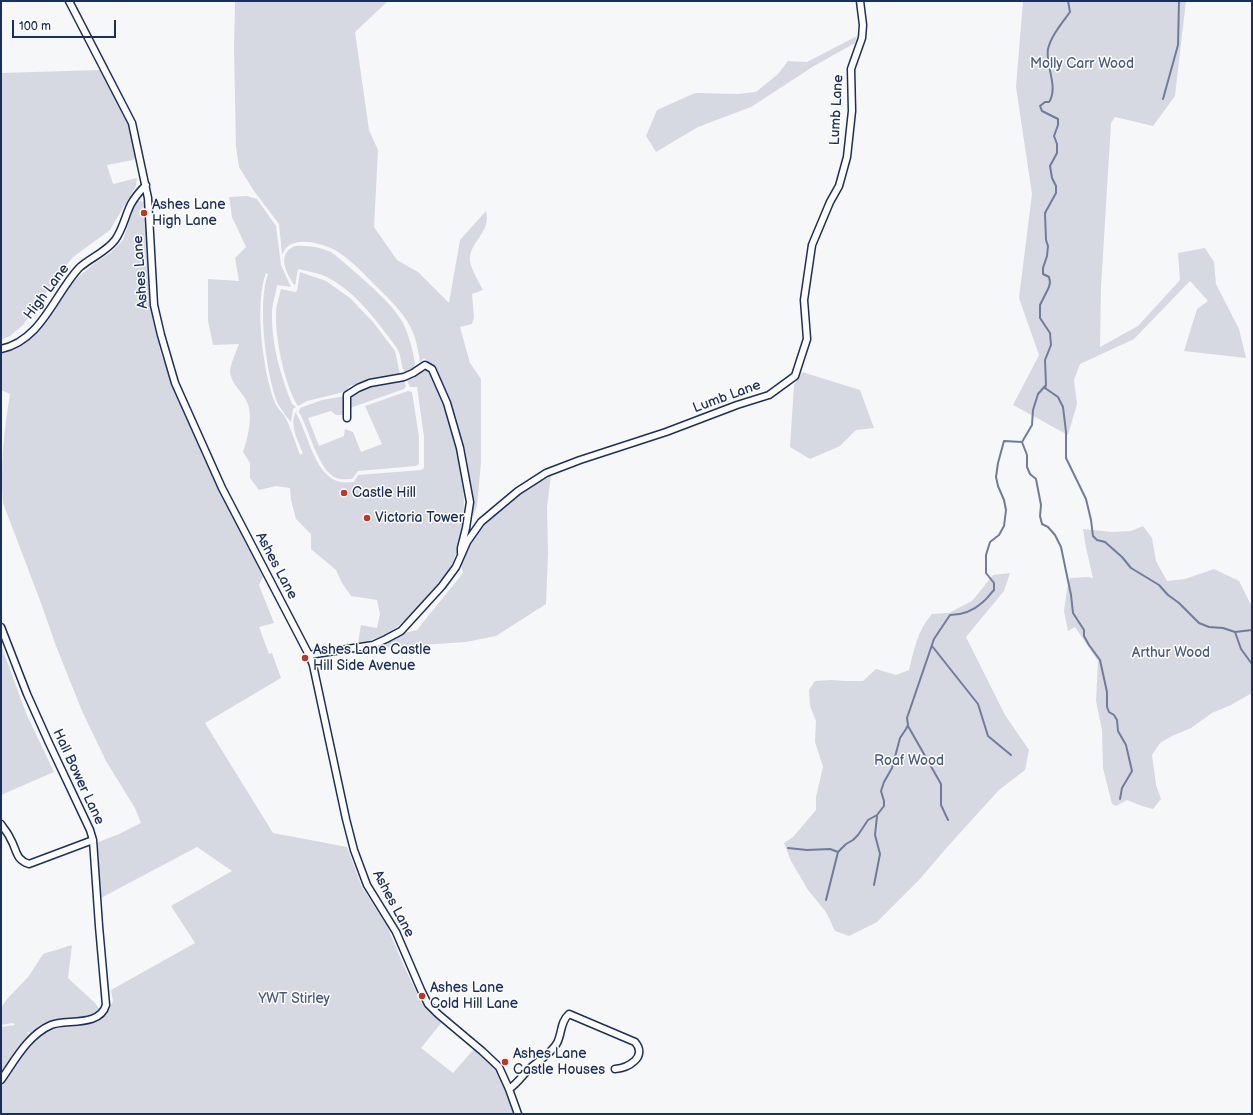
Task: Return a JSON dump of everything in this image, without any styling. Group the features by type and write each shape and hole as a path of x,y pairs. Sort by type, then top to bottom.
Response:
{"street":[{"name":"Ashes Lane","path":"69,1 132,123 148,198 154,305 175,383 222,488 310,655 346,819 354,850 367,885 396,932 428,1004 499,1067 518,1114"},
{"name":"Lumb Lane","path":"310,655 373,645 386,640 401,631 442,586 456,567 467,542 481,522 518,491 546,473 769,395 795,376 807,339 804,300 812,245 830,202 839,186 847,158 852,111 850,79 851,69 858,51 863,25 860,1"},
{"name":"High Lane","path":"1,350 21,341 35,329 47,314 71,277 81,267 115,240 124,224 130,205 137,193 146,185"},
{"path":"347,418 348,395 358,388 370,383 404,377 425,365 432,369 447,403 460,448 470,502 461,548 462,555"},
{"name":"Hall Bower Lane","path":"1,627 27,694 90,830 93,840 106,1005 102,1014 84,1021 52,1025 40,1032 25,1044 1,1080"},
{"path":"1,824 11,838 18,857 22,862 29,864 93,840"},
{"path":"509,1090 552,1050 557,1043 562,1025 569,1014 635,1042 639,1046 640,1051 637,1058 623,1068 615,1070"}],"green space":[{"path":"235,1 388,1 355,32 369,130 378,150 374,227 397,260 418,272 449,303 460,240 486,211 486,225 470,255 473,272 483,290 472,294 474,317 472,324 460,327 470,363 481,379 481,462 477,506 473,517 465,452 451,403 436,368 424,358 420,362 416,341 407,321 391,301 359,269 333,249 313,243 300,242 289,246 285,249 282,255 279,224 254,191 239,167 236,147 234,48"},
{"name":"Molly Carr Wood","path":"1023,1 1186,1 1175,96 1153,126 1115,117 1111,123 1101,287 1100,347 1138,326 1180,280 1178,253 1205,248 1214,262 1216,284 1239,329 1246,358 1184,351 1197,309 1208,301 1190,281 1134,339 1080,364 1074,380 1077,404 1068,435 1013,405 1039,355 1019,298 1032,194 1016,87"},
{"path":"857,36 855,43 814,66 751,107 698,127 656,152 646,136 657,110 695,93 737,94 756,92 778,74 788,61 807,62"},
{"path":"100,70 118,101 128,123 134,146 135,158 133,160 107,165 113,184 137,178 136,186 110,230 73,257 23,325 10,336 1,340 1,73"},
{"path":"247,196 257,199 276,226 281,265 291,287 277,285 272,310 272,322 277,358 292,404 296,407 293,409 291,422 277,402 269,374 263,320 263,302 268,274 266,273 262,286 260,319 264,357 271,390 276,405 289,424 300,455 303,453 295,432 293,421 297,410 296,413 318,464 332,479 343,482 354,482 358,475 421,470 424,468 424,437 417,387 410,387 407,380 414,378 422,370 429,372 443,401 460,461 463,480 463,519 460,538 452,563 437,586 395,629 379,637 358,643 361,625 377,628 380,614 377,600 351,596 342,583 336,570 311,549 311,534 296,519 291,500 290,488 276,486 259,490 250,478 250,463 243,452 248,433 250,412 246,400 232,379 230,371 232,361 239,344 213,345 208,321 208,279 239,281 235,258 246,247 232,217 229,197"},
{"name":"YWT Stirley","path":"138,201 144,202 146,209 150,293 153,320 161,354 203,457 263,577 259,585 274,623 259,627 269,654 272,653 281,678 205,723 273,833 347,847 362,887 387,926 421,1002 442,1022 421,1048 453,1073 474,1049 484,1056 497,1072 504,1086 514,1114 1,1114 1,1084 26,1048 36,1037 51,1029 89,1022 106,1015 113,1001 111,990 195,943 171,906 232,871 197,847 99,899 96,843 141,823 135,808 106,761 82,711 56,646 3,503 3,449 10,394 1,390 2,354 23,344 37,331 53,313 67,290 78,277 111,252 123,240 135,204"},
{"path":"295,246 313,247 331,252 385,300 403,323 414,359 415,364 413,368 405,373 398,350 393,342 374,318 345,288 327,277 298,269 295,286 286,270 284,259 289,249"},
{"path":"300,272 326,281 350,298 373,322 395,351 400,374 361,382 350,386 344,392 307,401 298,406 288,383 281,359 277,335 276,313 281,289 295,292 297,291"},
{"path":"802,372 860,390 874,428 856,430 840,446 810,459 790,447 794,385"},
{"path":"403,379 406,386 404,389 347,409 343,415 336,415 331,411 308,418 319,446 344,436 345,429 353,432 361,452 382,444 365,406 408,391 412,392 419,437 419,464 416,466 358,471 352,479 338,479 330,474 324,467 314,448 299,412 300,408 322,400 351,396 371,387"},
{"path":"551,475 547,507 548,553 546,604 496,636 466,642 376,648 404,633 417,630 463,573 461,565 476,533 523,492"},
{"name":"Arthur Wood","path":"1143,526 1152,538 1156,561 1167,581 1185,579 1214,569 1239,581 1250,603 1252,604 1252,693 1231,705 1212,713 1191,728 1160,743 1152,755 1156,785 1161,799 1153,809 1127,800 1116,806 1112,804 1103,768 1102,730 1096,701 1098,661 1075,627 1068,631 1064,611 1070,578 1093,578 1083,529 1112,532 1131,531"},
{"name":"Roaf Wood","path":"1010,573 1004,591 966,637 1005,715 1029,750 1025,770 999,790 919,880 877,922 849,936 835,931 826,912 808,890 791,861 784,843 793,837 816,810 816,797 823,767 815,742 816,721 810,706 809,690 815,681 863,681 876,669 896,675 909,670 919,634 932,614 949,613 972,601 993,575"},
{"path":"1,645 26,713 54,772 1,795"},
{"path":"72,945 68,978 95,1003 101,1011 84,1017 51,1022 33,1035 26,1031 31,1037 16,1053 1,1074 1,1027 15,1025 13,1023 1,1025 1,1008 7,999 29,976 43,954"}],"waterway":[{"path":"788,848 807,850 830,849 838,852 858,835 868,820 877,815 884,806 881,791 892,768 900,738 908,725 907,718 934,639 950,615 972,610 984,601 994,590 994,583 986,573 986,555 990,542 999,535 1004,526 1006,510 996,477 998,463 1004,441 1022,442 1032,425 1033,410 1038,394 1046,385 1045,360 1051,345 1050,333 1040,318 1040,305 1050,282 1049,277 1043,274 1048,246 1046,240 1045,213 1056,193 1056,186 1052,178 1050,166 1057,153 1057,144 1054,136 1058,125 1058,119 1042,111 1040,106 1045,102 1049,102 1052,96 1053,90 1048,62 1048,49 1054,34 1070,12 1068,1"},
{"path":"1163,99 1178,45 1179,1"},
{"path":"1046,385 1045,388 1058,397 1063,407 1066,432 1066,458 1086,499 1093,536 1097,540 1105,542 1122,557 1131,568 1159,585 1199,623 1209,627 1223,628 1235,632 1252,630"},
{"path":"1022,442 1027,455 1027,467 1030,474 1036,479 1041,505 1040,516 1042,524 1048,527 1055,535 1061,547 1071,595 1073,613 1084,630 1084,636 1089,645 1100,660 1107,692 1107,707 1109,712 1114,715 1117,720 1118,731 1126,745 1132,771 1122,788 1120,799"},
{"path":"1235,632 1241,649 1252,664"},
{"path":"932,646 978,704 988,736 1011,755"},
{"path":"908,726 941,784 941,805 948,820"},
{"path":"874,885 880,854 875,835 877,816"},
{"path":"826,900 838,852"}],"place":[{"name":"Ashes Lane High Lane","path":"144,213"},
{"name":"Castle Hill","path":"344,493"},
{"name":"Victoria Tower","path":"367,518"},
{"name":"Ashes Lane Castle Hill Side Avenue","path":"305,658"},
{"name":"Ashes Lane Cold Hill Lane","path":"422,996"},
{"name":"Ashes Lane Castle Houses","path":"505,1062"}]}
